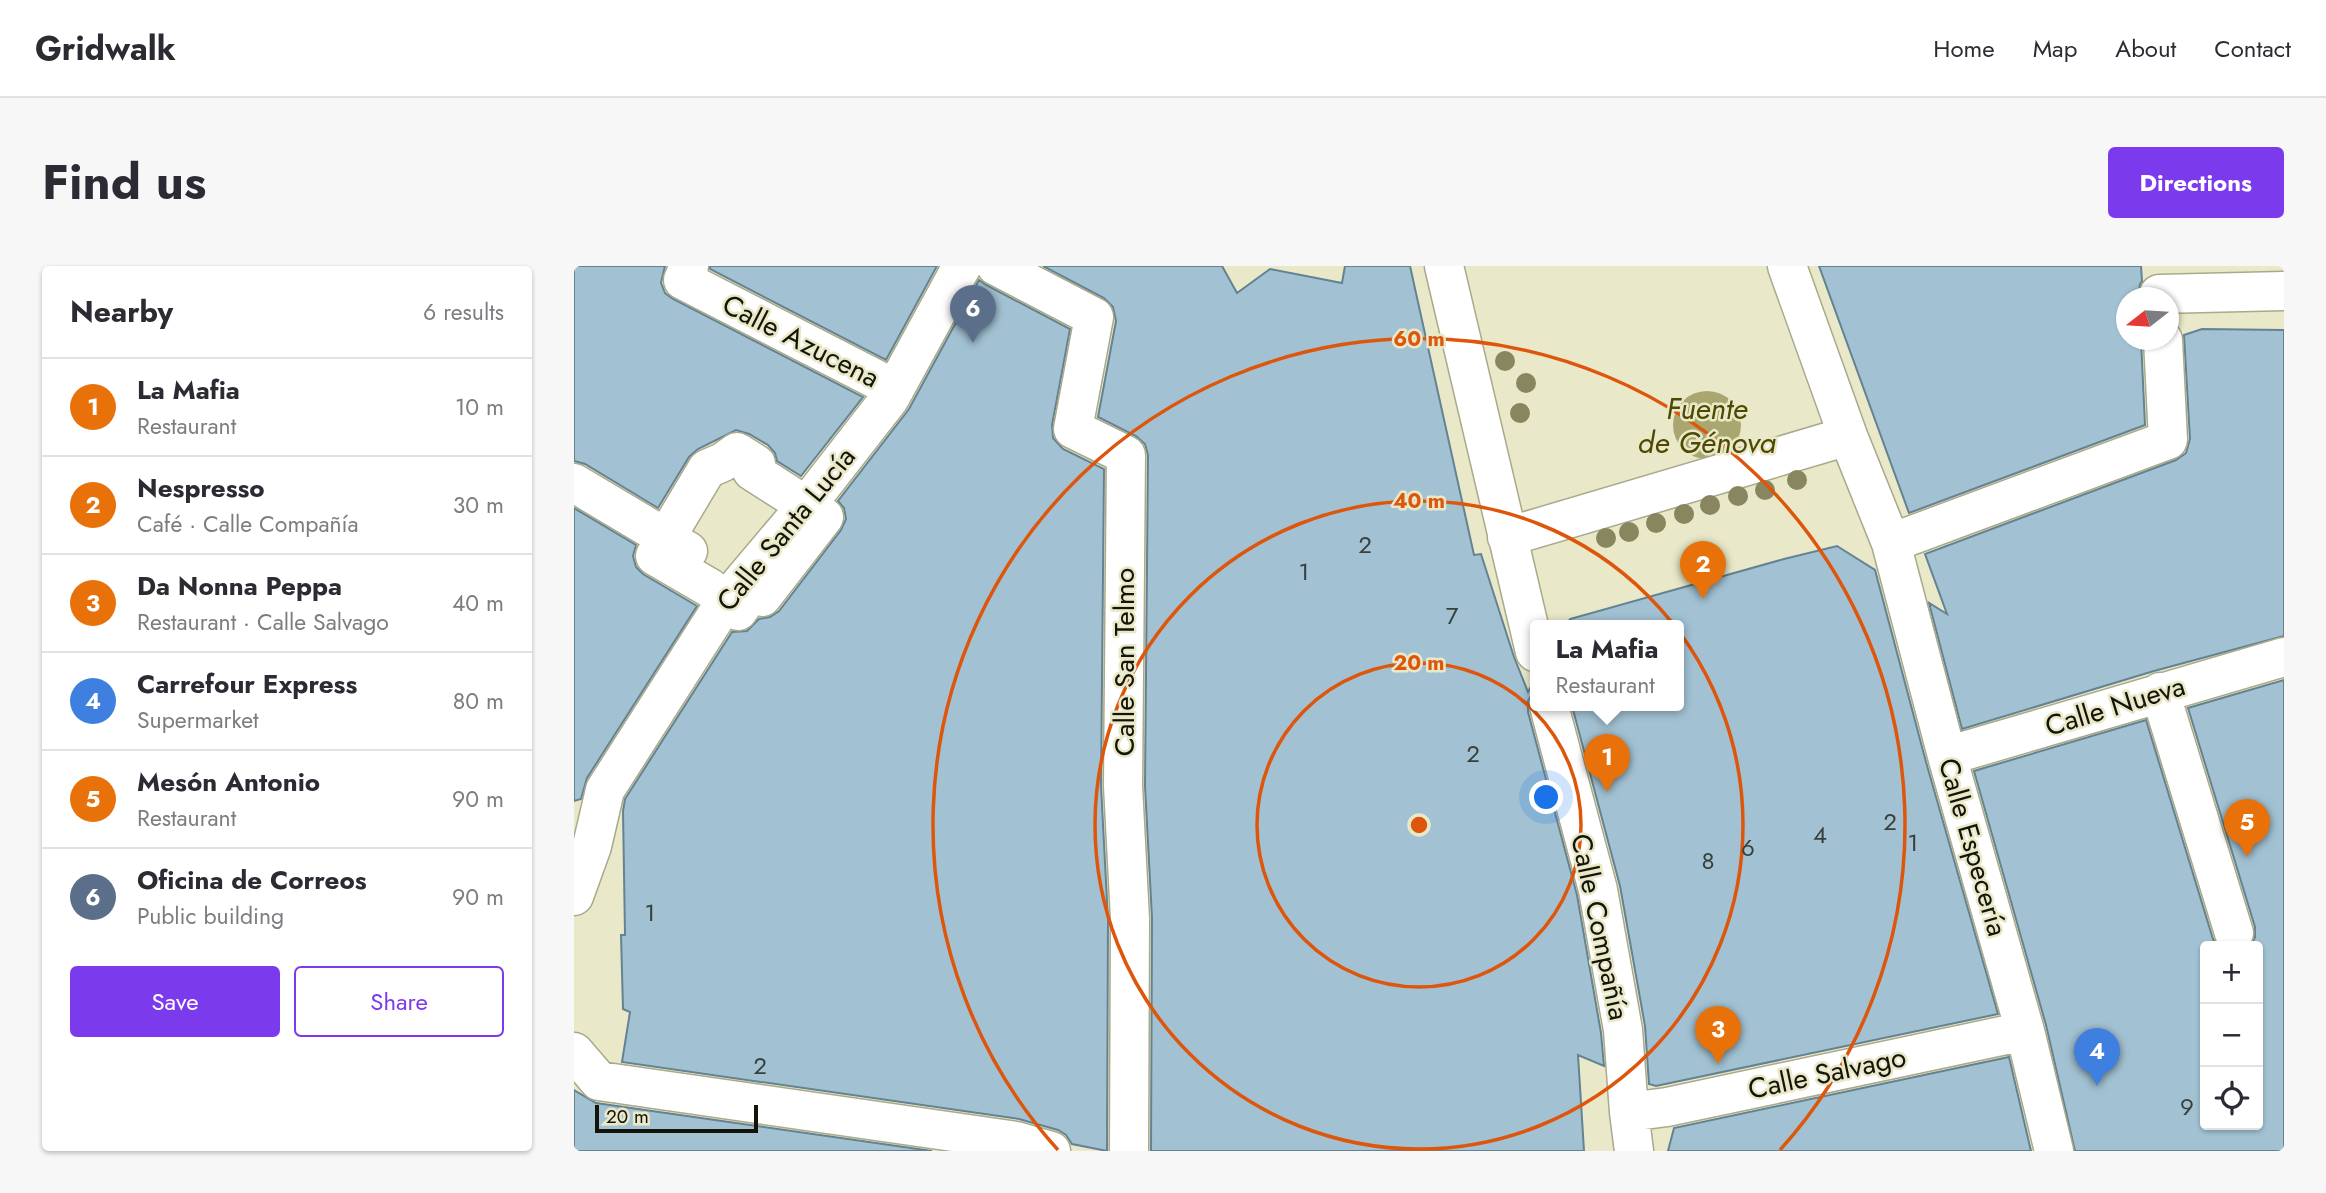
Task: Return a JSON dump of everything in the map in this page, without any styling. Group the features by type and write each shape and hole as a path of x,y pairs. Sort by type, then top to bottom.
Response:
{"street":[{"name":"Calle Azucena","path":"689,266 683,280 895,390"},
{"name":"Calle Santa Lucía","path":"574,896 583,841 605,790 733,593 807,506 890,398 962,266"},
{"name":"Calle San Telmo","path":"996,266 1094,317 1073,429 1125,455 1123,786 1130,919 1129,1151"},
{"path":"1444,266 1530,631"},
{"name":"Calle Especería","path":"1787,266 1848,436 1891,543 1947,756 2025,1031 2054,1151"},
{"path":"2158,286 2284,291"},
{"path":"1891,543 2168,440 2163,350"},
{"path":"1507,537 1848,436"},
{"path":"665,538 707,469 737,452 756,464 752,471 807,506"},
{"path":"574,483 665,538 733,593"},
{"name":"Calle Nueva","path":"1947,756 2284,657"},
{"path":"2160,692 2234,933"},
{"name":"Calle Compañía","path":"1550,711 1598,890 1623,1030 1634,1151"},
{"name":"Calle Salvago","path":"1629,1112 1667,1107 2025,1031"},
{"path":"574,1052 599,1081 866,1118 1033,1149"}],"water":[{"name":"Fuente de Génova","path":"1707,391 1720,393 1731,401 1739,412 1739,438 1731,449 1720,457 1707,459 1694,457 1683,449 1675,438 1673,425 1675,412 1683,401 1694,393"}],"building":[{"path":"574,266 665,266 661,283 665,293 673,299 863,397 801,476 777,461 775,453 768,445 736,430 698,449 689,457 658,508 585,464 574,461"},
{"path":"710,266 937,266 886,360 710,269"},
{"path":"1043,266 1222,266 1237,293 1270,269 1342,283 1345,266 1410,266 1474,555 1481,554 1514,657 1528,692 1530,688 1528,712 1577,895 1601,1033 1604,1066 1578,1055 1584,1151 1151,1151 1152,918 1145,786 1148,455 1145,444 1136,436 1098,417 1116,321 1113,307 1104,298"},
{"path":"1819,266 2141,266 2140,287 2116,287 2116,350 2141,350 2145,425 1909,513"},
{"path":"979,280 1070,329 1052,425 1053,438 1063,449 1104,469 1101,786 1108,920 1107,1151 1072,1144 1066,1135 1058,1130 1019,1119 622,1062 630,1012 623,1009 621,935 625,935 625,799 732,632 747,631 759,619 770,617 779,611 841,530 846,519 844,508 838,501 909,409"},
{"path":"2202,329 2284,330 2284,636 2154,671 1962,729 1929,603 1947,614 1925,554 2176,460 2186,453 2190,439 2184,335"},
{"path":"574,508 636,545 633,556 636,567 643,574 697,606 587,778 581,799 574,801"},
{"path":"1837,546 1875,570 1926,762 1998,1014 1656,1086 1649,1084 1645,1026 1620,886 1573,711 1684,711 1684,620 1569,620"},
{"path":"2284,680 2284,1151 2075,1151 2046,1025 1974,771 2146,720 2214,941 2200,941 2200,1130 2263,1130 2263,941 2253,941 2255,927 2188,708"},
{"path":"2009,1057 2031,1151 1668,1151 1674,1128"},
{"path":"574,1090 596,1103 932,1151 574,1151"}],"place":[{"name":"Oficina de Correos","path":"973,343"},
{"name":"Nespresso","path":"1703,599"},
{"name":"La Mafia","path":"1607,792"},
{"name":"Mesón Antonio","path":"2247,857"},
{"name":"Da Nonna Peppa","path":"1718,1064"},
{"name":"Carrefour Express","path":"2097,1086"}]}
